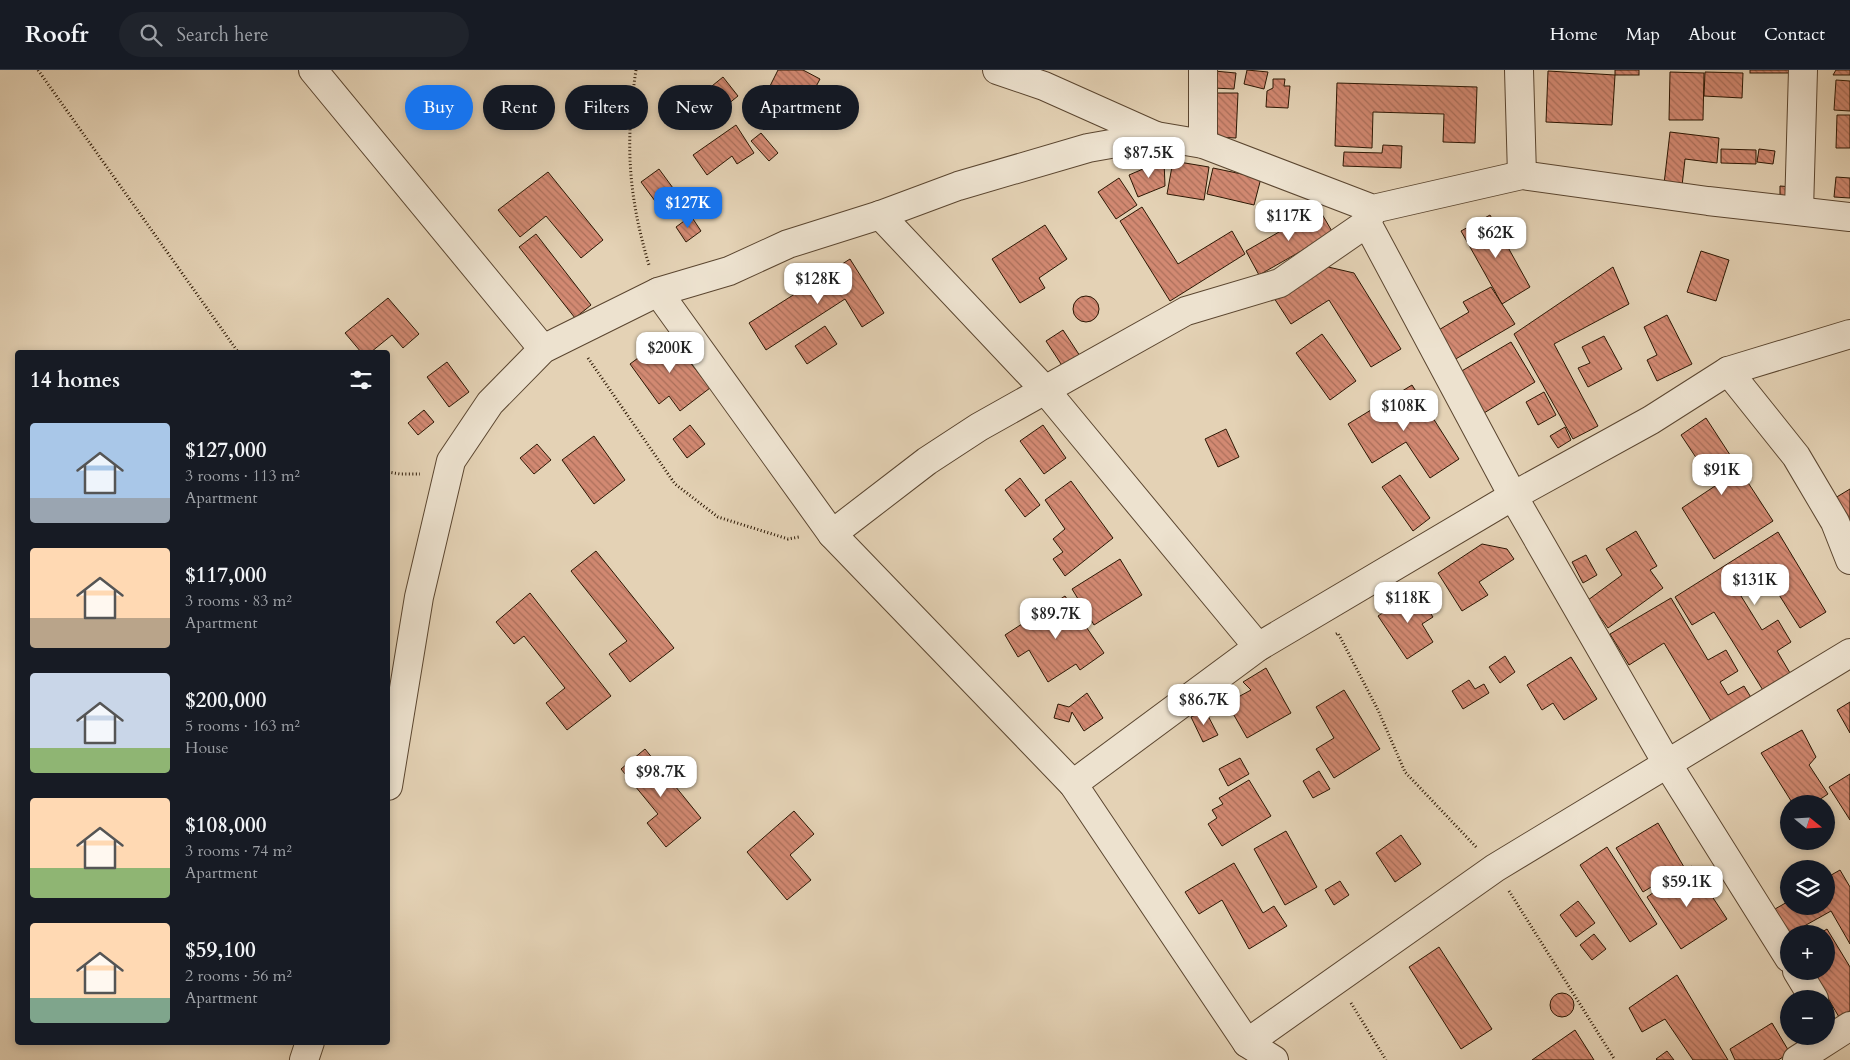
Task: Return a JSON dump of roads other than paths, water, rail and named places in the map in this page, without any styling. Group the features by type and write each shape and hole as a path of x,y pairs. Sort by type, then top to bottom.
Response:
{"street":[{"path":"314,70 543,349"},
{"path":"997,70 1044,86 1156,136 1202,144 1370,216 1513,496 1668,765 1780,944"},
{"path":"1202,70 1202,144"},
{"path":"1519,70 1522,175"},
{"path":"1800,210 1803,70"},
{"path":"390,774 420,597 452,461 490,403 543,349 658,292 729,271 788,244 880,215 958,186 1088,148 1156,136"},
{"path":"832,534 927,461 979,427 1186,311 1280,283 1370,216 1522,175 1708,201 1850,217"},
{"path":"880,215 1046,391 1258,647"},
{"path":"658,292 832,534 1073,784 1248,1043 1274,1060"},
{"path":"1073,784 1258,647 1513,496 1651,420 1728,371 1850,334"},
{"path":"1728,371 1796,456 1834,522 1850,560"},
{"path":"1248,1043 1495,868 1668,765 1850,653"},
{"path":"1798,1060 1838,1026"},
{"path":"304,1060 309,1045"}]}
